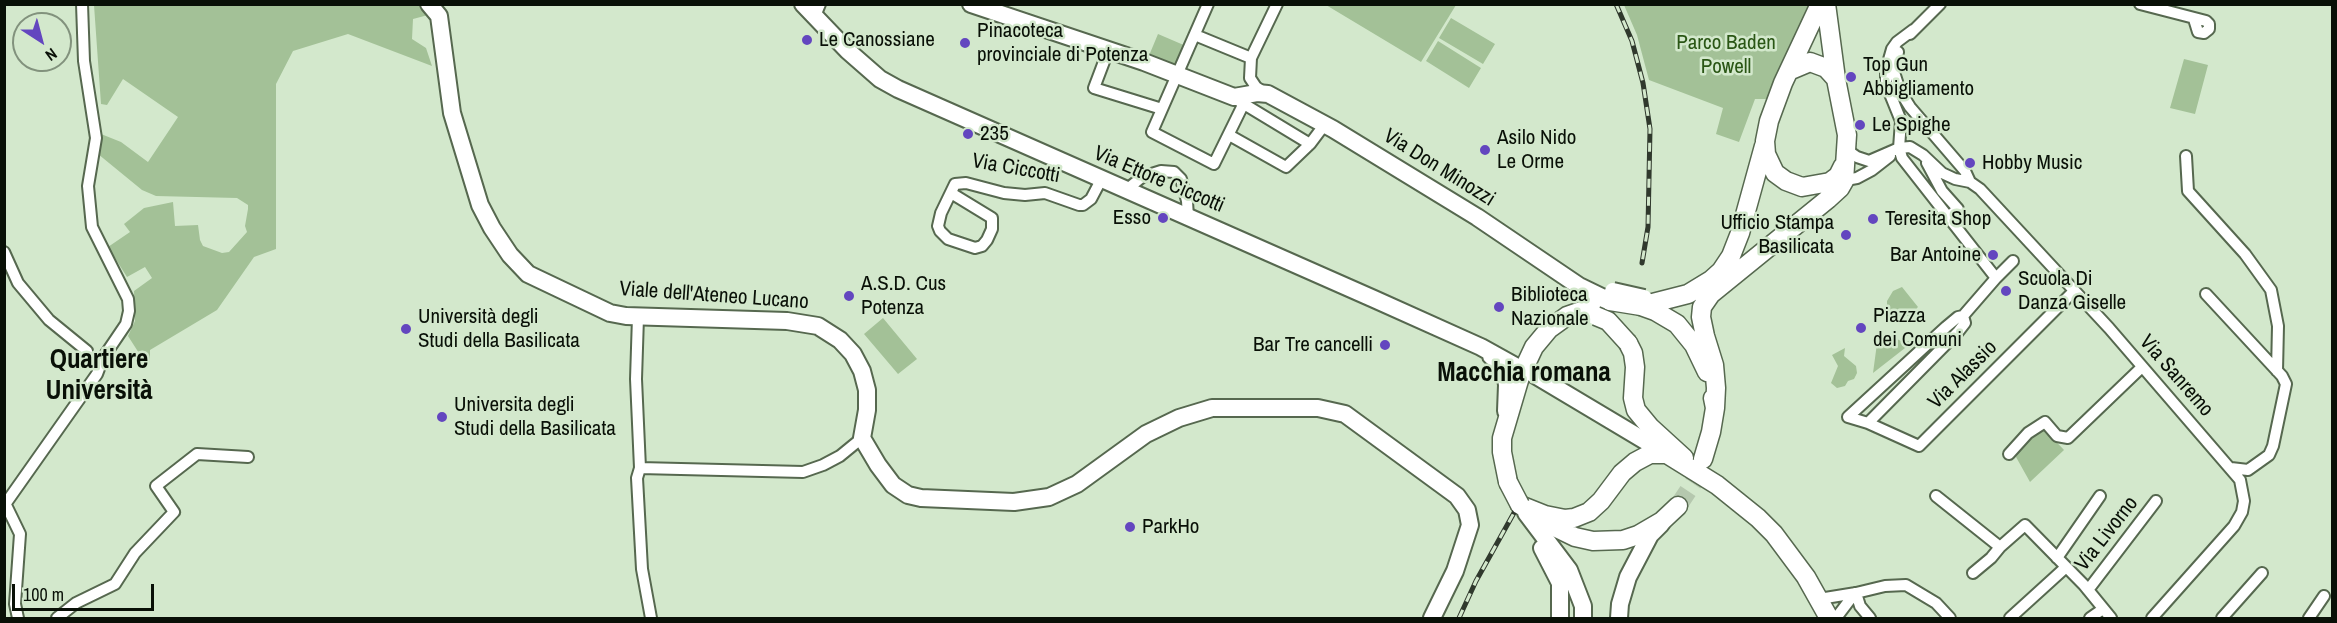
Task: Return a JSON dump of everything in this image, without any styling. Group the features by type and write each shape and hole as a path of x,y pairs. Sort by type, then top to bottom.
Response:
{"main road":[{"path":"971,4 1177,74 1239,101 1257,93 1268,94"},
{"path":"1505,423 1534,347 1549,328 1577,311 1611,296 1642,302 1676,298 1700,288 1721,271 1731,256 1740,233 1765,141 1768,121 1820,4"},
{"path":"1702,466 1711,432 1716,388 1714,365 1701,317 1702,307 1711,294 1840,188 1837,181 1846,156 1847,135 1836,79 1826,4"},
{"name":"Viale dell'Ateneo Lucano","path":"436,8 452,112 480,205 510,255 528,274 610,313 638,317 787,321 818,326 840,340 862,371 867,390 867,410 862,438"},
{"name":"Via Ettore Ciccotti","path":"813,8 848,51 880,79 898,90 1481,347 1667,454 1702,466"},
{"path":"1791,70 1810,62 1826,68 1836,79"},
{"name":"Via Don Minozzi","path":"1268,94 1325,124 1545,261 1579,286 1611,296"},
{"path":"1765,141 1770,165 1786,181 1802,187 1837,181"},
{"path":"1642,302 1677,324 1694,345 1707,373 1714,408"},
{"path":"1577,311 1608,321 1628,344 1633,353 1635,367 1633,398 1636,410 1650,427 1702,466 1774,534 1806,578 1829,618"},
{"path":"1481,347 1499,363 1508,385 1502,452 1508,482 1560,583 1560,613"},
{"path":"862,438 878,465 894,485 908,495 921,498 1014,502 1049,497 1077,484 1146,434 1179,418 1212,408 1318,408 1346,414 1457,496 1467,510 1470,525 1455,571 1432,618"},
{"path":"1520,505 1545,515 1565,519 1574,518 1589,512 1601,501 1622,473 1635,462 1650,454 1667,454"},
{"path":"1520,505 1541,522 1560,531 1593,541 1623,540 1638,535 1673,511"},
{"path":"1520,505 1569,570 1582,606 1583,618"},
{"path":"1618,618 1628,577 1650,535 1673,511"}],"street":[{"path":"18,618 15,604 20,534 5,502 97,374 103,358 126,324 129,311 128,299 92,227 88,186 96,138 84,61 82,4"},
{"path":"1208,4 1152,132 1214,164 1228,135 1239,101 1310,144"},
{"path":"1268,94 1252,83 1249,71 1251,57 1277,4"},
{"path":"1940,4 1897,42 1892,49 1886,70 1886,84 1901,122 1899,148 1902,158 1996,278"},
{"path":"2140,4 2194,19"},
{"path":"1913,30 1899,50 1895,61 1896,82 1910,107 1965,171 1970,182"},
{"path":"1194,35 1251,57"},
{"path":"1108,51 1094,88 1162,110"},
{"path":"1228,135 1286,167 1310,144 1325,124"},
{"name":"Via Sanremo","path":"1899,148 1910,147 1923,155 1942,173 1970,182 1980,189 2142,367 2240,480 2244,501 2242,512 2234,526 2152,618"},
{"path":"1846,156 1869,161 1899,148"},
{"path":"1837,181 1857,178 1872,170 1899,148"},
{"path":"1923,155 1942,190 1958,209 1948,217"},
{"path":"2186,156 2188,191 2245,254 2271,290 2278,326 2277,371"},
{"path":"1125,191 1142,177 1161,171 1174,172 1181,179 1187,201 1188,217"},
{"name":"Via Ciccotti","path":"951,193 992,218 992,229 982,246 975,248 948,239 938,226 941,213 951,193 956,184 960,182 1004,193 1025,195 1045,193 1079,206 1091,200 1101,180"},
{"path":"4,252 18,283 49,320 87,351"},
{"path":"1963,316 1965,323 1958,332 1869,423 1848,417 1946,327 1958,317 1963,316 2013,261"},
{"name":"Via Alassio","path":"1869,423 1920,446 2074,291"},
{"path":"2206,294 2277,371 2286,384 2269,455 2247,470 2231,468"},
{"path":"638,317 636,379 640,468 637,478 642,569 651,618"},
{"path":"2009,453 2028,433 2045,422 2057,436 2068,438 2142,367"},
{"path":"640,468 803,472 840,456 862,438"},
{"path":"57,618 76,603 115,584 135,553 174,512 156,486 197,454 248,457"},
{"path":"1936,496 2000,547"},
{"name":"Via Livorno","path":"2056,558 2100,496"},
{"name":"Via Livorno","path":"2088,590 2156,501"},
{"name":"Via Livorno","path":"1973,573 2025,525 2088,590 2111,618"},
{"name":"Via Livorno","path":"2010,618 2065,568"},
{"path":"2222,618 2262,573"},
{"path":"1819,599 1885,586 1906,585 1936,603 1950,618"},
{"path":"1836,618 1856,593"},
{"path":"1856,593 1860,606 1870,618"},
{"path":"2309,618 2324,596"},
{"path":"2090,618 2103,609"}],"green space":[{"path":"94,5 431,5 428,15 413,19 412,39 426,48 432,66 348,34 293,51 276,84 276,249 254,257 217,310 150,350 150,363 144,361 128,336 135,321 134,291 152,278 145,267 127,277 108,247 130,232 124,224 144,208 173,202 175,226 198,225 203,246 222,253 229,252 247,232 245,226 248,205 237,198 156,196 142,190 98,154 101,134 121,142 148,162 178,117 123,79 107,105 101,104"},
{"path":"1326,5 1456,5 1421,62"},
{"name":"Parco Baden Powell","path":"1624,5 1810,5 1784,75 1772,95 1766,99 1755,99 1739,142 1716,134 1723,108 1649,80 1637,35"},
{"path":"1451,18 1495,44 1483,64 1439,38"},
{"path":"1158,34 1186,46 1176,69 1148,58"},
{"path":"1438,41 1481,68 1469,88 1426,61"},
{"path":"2184,59 2208,65 2195,114 2170,108"},
{"path":"1902,287 1918,307 1909,316 1894,317 1887,311 1887,301 1893,291"},
{"path":"883,318 917,359 898,374 864,334"},
{"path":"1878,336 1914,341 1873,373"},
{"path":"1845,348 1844,356 1856,366 1857,373 1854,379 1848,381 1845,386 1837,388 1831,383 1838,366 1832,355"},
{"path":"2039,430 2045,430 2064,450 2030,482 2016,457 2018,447"}],"tunnel":[{"path":"1678,506 1694,482 1702,460"}],"railway":[{"path":"1616,4 1632,41 1643,83 1650,129 1648,227 1642,263"},
{"path":"1459,618 1476,581 1515,511"}],"place":[{"name":"Le Canossiane","path":"807,40"},
{"name":"Pinacoteca provinciale di Potenza","path":"965,43"},
{"name":"Top Gun Abbigliamento","path":"1851,77"},
{"name":"Le Spighe","path":"1860,125"},
{"name":"235","path":"968,134"},
{"name":"Asilo Nido Le Orme","path":"1485,150"},
{"name":"Hobby Music","path":"1970,163"},
{"name":"Esso","path":"1163,218"},
{"name":"Teresita Shop","path":"1873,219"},
{"name":"Ufficio Stampa Basilicata","path":"1846,235"},
{"name":"Bar Antoine","path":"1993,255"},
{"name":"Scuola Di Danza Giselle","path":"2006,291"},
{"name":"A.S.D. Cus Potenza","path":"849,296"},
{"name":"Biblioteca Nazionale","path":"1499,307"},
{"name":"Piazza dei Comuni","path":"1861,328"},
{"name":"Università degli Studi della Basilicata","path":"406,329"},
{"name":"Bar Tre cancelli","path":"1385,345"},
{"name":"Universita degli Studi della Basilicata","path":"442,417"},
{"name":"ParkHo","path":"1130,527"}],"district":[{"name":"Macchia romana","path":"1524,374"},
{"name":"Quartiere Università","path":"99,376"}]}
